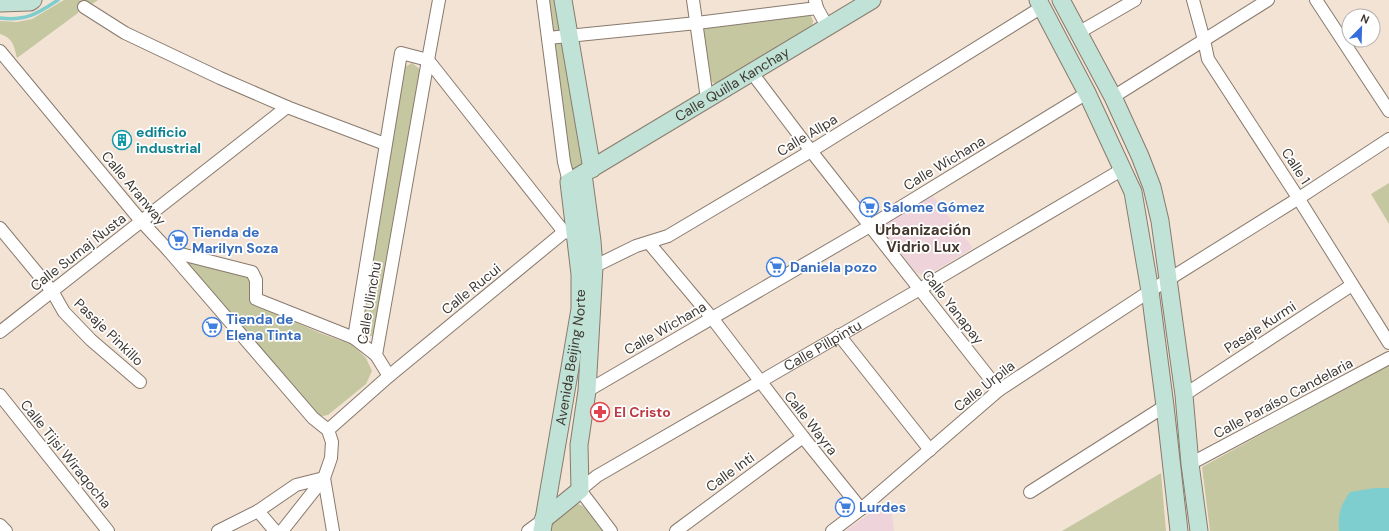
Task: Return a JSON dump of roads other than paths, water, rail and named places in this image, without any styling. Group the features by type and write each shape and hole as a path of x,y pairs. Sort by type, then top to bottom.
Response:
{"street":[{"path":"0,3 33,0"},
{"name":"Calle Ulinchu","path":"389,376 376,355 439,0"},
{"name":"Avenida Beijing Norte","path":"543,0 564,162 581,175"},
{"name":"Avenida Beijing Norte","path":"542,526 592,241 581,175 569,36 563,0"},
{"path":"693,0 707,99"},
{"name":"Calle Quilla Kanchay","path":"581,175 828,28 872,0"},
{"path":"1061,0 1113,97 1140,156 1152,187 1160,221 1184,395 1190,464 1199,531"},
{"path":"1078,33 1135,0"},
{"name":"Calle 1","path":"1193,0 1208,59 1389,342"},
{"path":"1113,97 1268,0"},
{"path":"1316,0 1389,111"},
{"path":"548,38 697,23 816,4 828,28"},
{"path":"1040,4 1087,93 1133,192 1150,291 1179,531"},
{"name":"Calle Allpa","path":"587,270 636,246 668,236 810,151 1040,4"},
{"path":"84,7 125,33 220,78 287,107 385,144"},
{"name":"Calle Aranway","path":"0,51 141,221 169,251 313,418 328,430"},
{"path":"354,338 401,53 428,60 570,233"},
{"name":"Calle Yanapay","path":"752,73 810,151 999,390"},
{"name":"Calle Wichana","path":"587,391 870,226 1087,93"},
{"name":"Calle Sumaj Ñusta","path":"0,332 287,107"},
{"name":"Calle Urpila","path":"832,531 861,509 999,390 1167,280 1389,139"},
{"name":"Calle Pillpintu","path":"528,531 542,526 597,476 920,289 1123,168"},
{"name":"Avenida Beijing Norte","path":"580,490 579,445 587,391 587,270 570,233 581,175"},
{"name":"Pasaje Pinkillo","path":"0,228 52,292 64,312 91,340 140,382"},
{"name":"Calle Rucui","path":"389,376 570,233"},
{"name":"Calle Wayra","path":"649,243 712,318 803,438 861,509"},
{"path":"169,251 252,272 256,280 256,299 354,338 376,355"},
{"name":"Pasaje Kurmi","path":"1184,395 1352,285"},
{"path":"839,335 930,450"},
{"name":"Calle Paraíso Candelaria","path":"1190,464 1389,358"},
{"path":"282,531 324,478 331,458 332,442 328,430 389,376"},
{"name":"Calle Tijsi Wiraqocha","path":"0,395 108,531"},
{"path":"1030,492 1165,406"},
{"name":"Calle Inti","path":"676,531 803,438"},
{"path":"218,531 258,511 296,486 324,478"},
{"path":"324,478 334,531"},
{"path":"580,490 611,531"},
{"path":"258,511 275,531"},
{"path":"0,525 6,531"}],"water":[{"path":"1375,488 1389,488 1389,531 1339,531 1340,510 1350,492"}],"waterway":[{"path":"0,18 9,19 31,15 58,0"}],"place":[{"name":"edificio industrial","path":"122,140"},
{"name":"Salome Gómez","path":"869,207"},
{"name":"Tienda de Marilyn Soza","path":"178,240"},
{"name":"Daniela pozo","path":"776,267"},
{"name":"Tienda de Elena Tinta","path":"212,327"},
{"name":"El Cristo","path":"600,412"},
{"name":"Lurdes","path":"845,507"}],"district":[{"name":"Urbanización Vidrio Lux","path":"923,238"}]}
